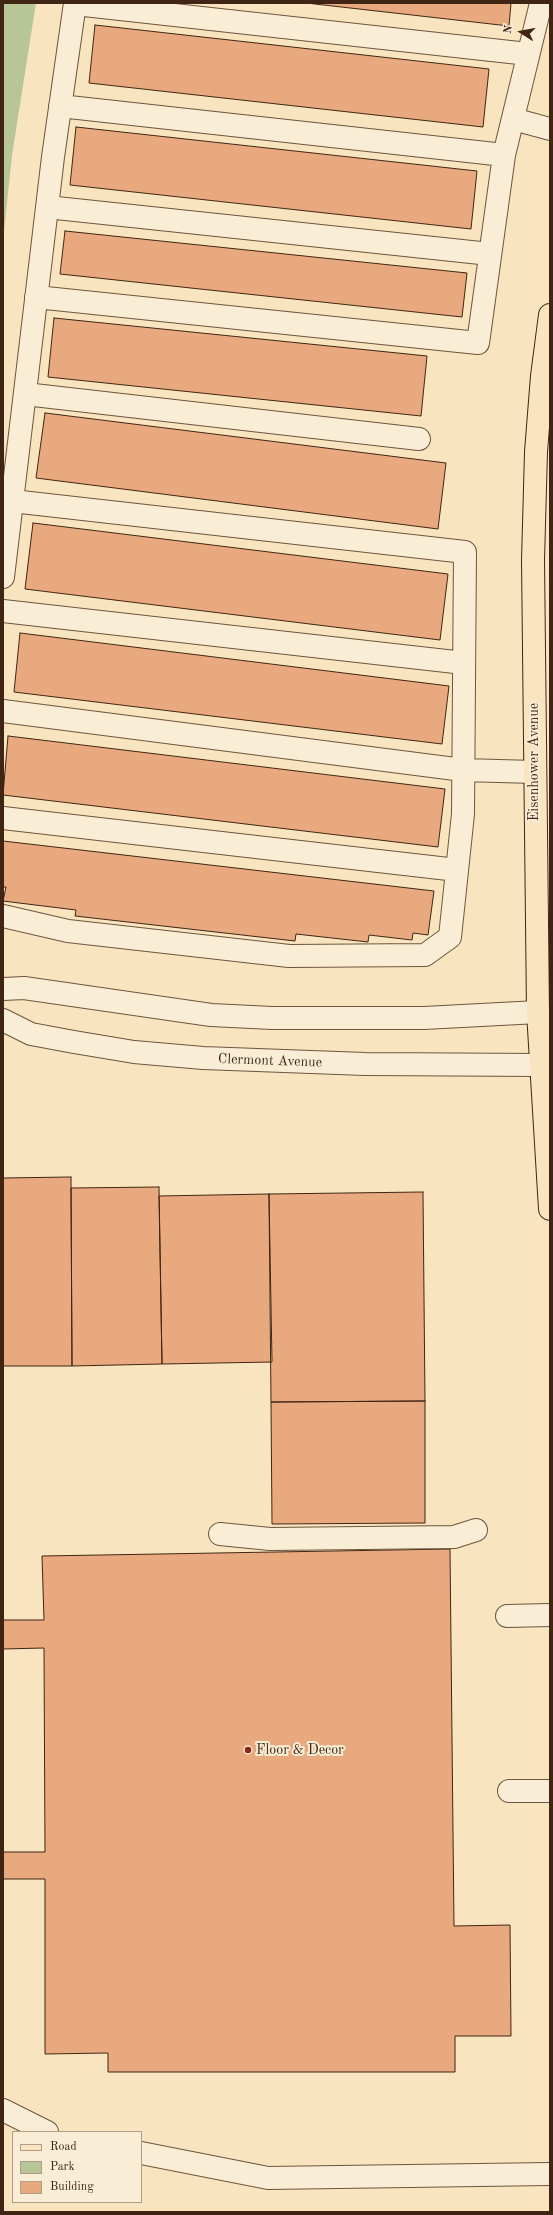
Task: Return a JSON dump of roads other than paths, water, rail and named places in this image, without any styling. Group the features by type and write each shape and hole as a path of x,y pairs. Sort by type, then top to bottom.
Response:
{"main road":[{"name":"Eisenhower Avenue","path":"550,315 542,376 534,502 534,772 546,1065 550,1209"}],"street":[{"path":"36,297 478,343 504,155 541,3"},
{"path":"3,577 47,207 75,4 528,54"},
{"path":"60,106 504,155"},
{"path":"513,119 550,129"},
{"path":"47,207 490,254"},
{"path":"25,394 419,439"},
{"path":"3,916 68,931 289,956 425,955 450,937 463,814 465,552 12,501"},
{"path":"3,611 464,664"},
{"path":"3,711 463,770 534,772"},
{"path":"3,818 457,870"},
{"path":"3,989 24,988 211,1014 272,1018 424,1018 544,1012"},
{"name":"Clermont Avenue","path":"3,1020 31,1034 134,1052 203,1058 365,1064 546,1065"},
{"path":"220,1534 270,1539 454,1537 476,1530"},
{"path":"507,1616 550,1615"},
{"path":"509,1791 550,1790"},
{"path":"3,2110 45,2131"},
{"path":"142,2153 268,2178 550,2174"}],"place":[{"name":"Floor & Decor","path":"248,1750"}]}
